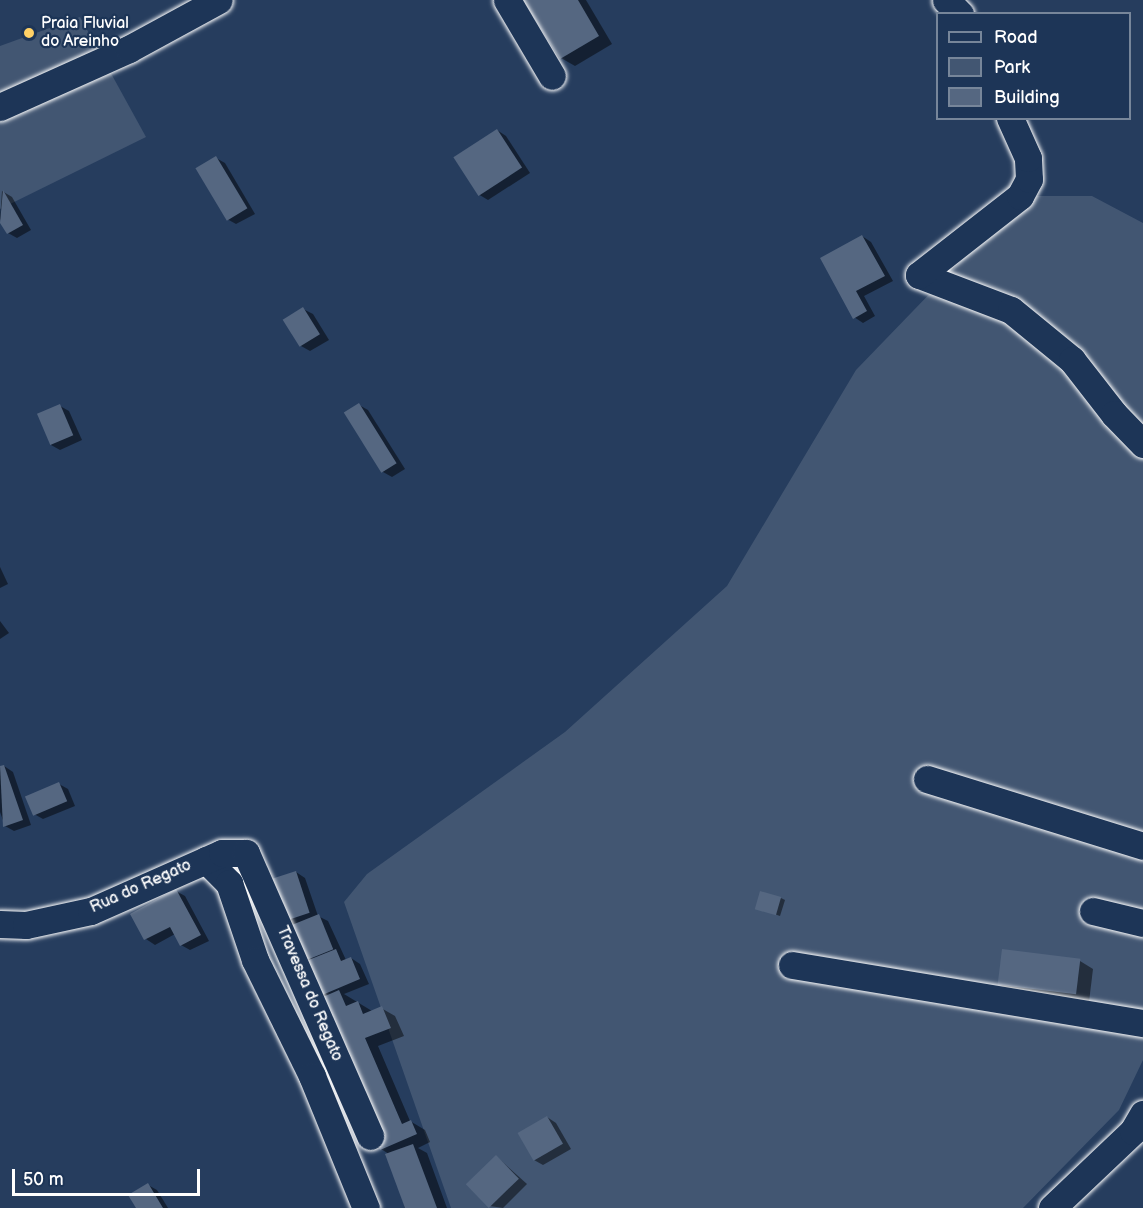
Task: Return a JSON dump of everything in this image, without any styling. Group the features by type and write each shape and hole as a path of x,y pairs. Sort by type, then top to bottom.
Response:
{"street":[{"path":"0,107 129,49 219,0"},
{"path":"507,0 552,76"},
{"path":"946,0 958,12"},
{"path":"1011,120 1028,158 1029,179 1020,196 919,275 1011,310 1071,360 1114,414 1143,444"},
{"path":"927,779 1143,846"},
{"name":"Rua do Regato","path":"0,924 26,925 91,911 222,853 246,853"},
{"name":"Travessa do Regato","path":"246,853 370,1136"},
{"path":"206,860 229,883 255,960 312,1076 366,1208"},
{"path":"1093,911 1143,923"},
{"path":"792,965 1143,1023"},
{"path":"1052,1208 1133,1131 1143,1114"}],"green space":[{"path":"80,17 146,137 0,209 0,46"},
{"path":"1024,196 1092,196 1143,223 1143,1060 1119,1110 1023,1208 451,1208 344,902 367,874 565,732 727,586 856,370"}],"building":[{"path":"523,0 578,0 599,36 560,59"},
{"path":"497,129 522,168 478,196 453,157"},
{"path":"216,156 247,208 227,221 195,168"},
{"path":"3,190 23,225 7,234 0,223"},
{"path":"862,235 885,276 856,291 867,311 853,319 820,258"},
{"path":"303,307 320,334 300,347 283,320"},
{"path":"359,403 397,463 381,473 344,413"},
{"path":"60,404 73,435 50,445 37,414"},
{"path":"4,765 23,820 3,827 0,766"},
{"path":"59,782 67,801 33,816 25,796"},
{"path":"296,871 310,913 285,921 271,879"},
{"path":"176,889 201,935 180,946 170,927 144,940 130,914"},
{"path":"760,891 781,897 776,915 755,909"},
{"path":"319,914 333,949 300,963 286,927"},
{"path":"336,949 341,961 351,957 360,979 315,998 301,963"},
{"path":"1002,949 1080,959 1076,994 998,985"},
{"path":"339,990 346,1006 358,1001 363,1014 382,1006 391,1028 365,1038 402,1124 411,1120 417,1134 380,1150 316,1000"},
{"path":"547,1116 563,1144 534,1161 518,1133"},
{"path":"413,1144 437,1208 405,1208 385,1154"},
{"path":"496,1155 519,1179 489,1208 466,1184"},
{"path":"148,1183 163,1208 136,1208 128,1195"}],"place":[{"name":"Praia Fluvial do Areinho","path":"29,33"}]}
